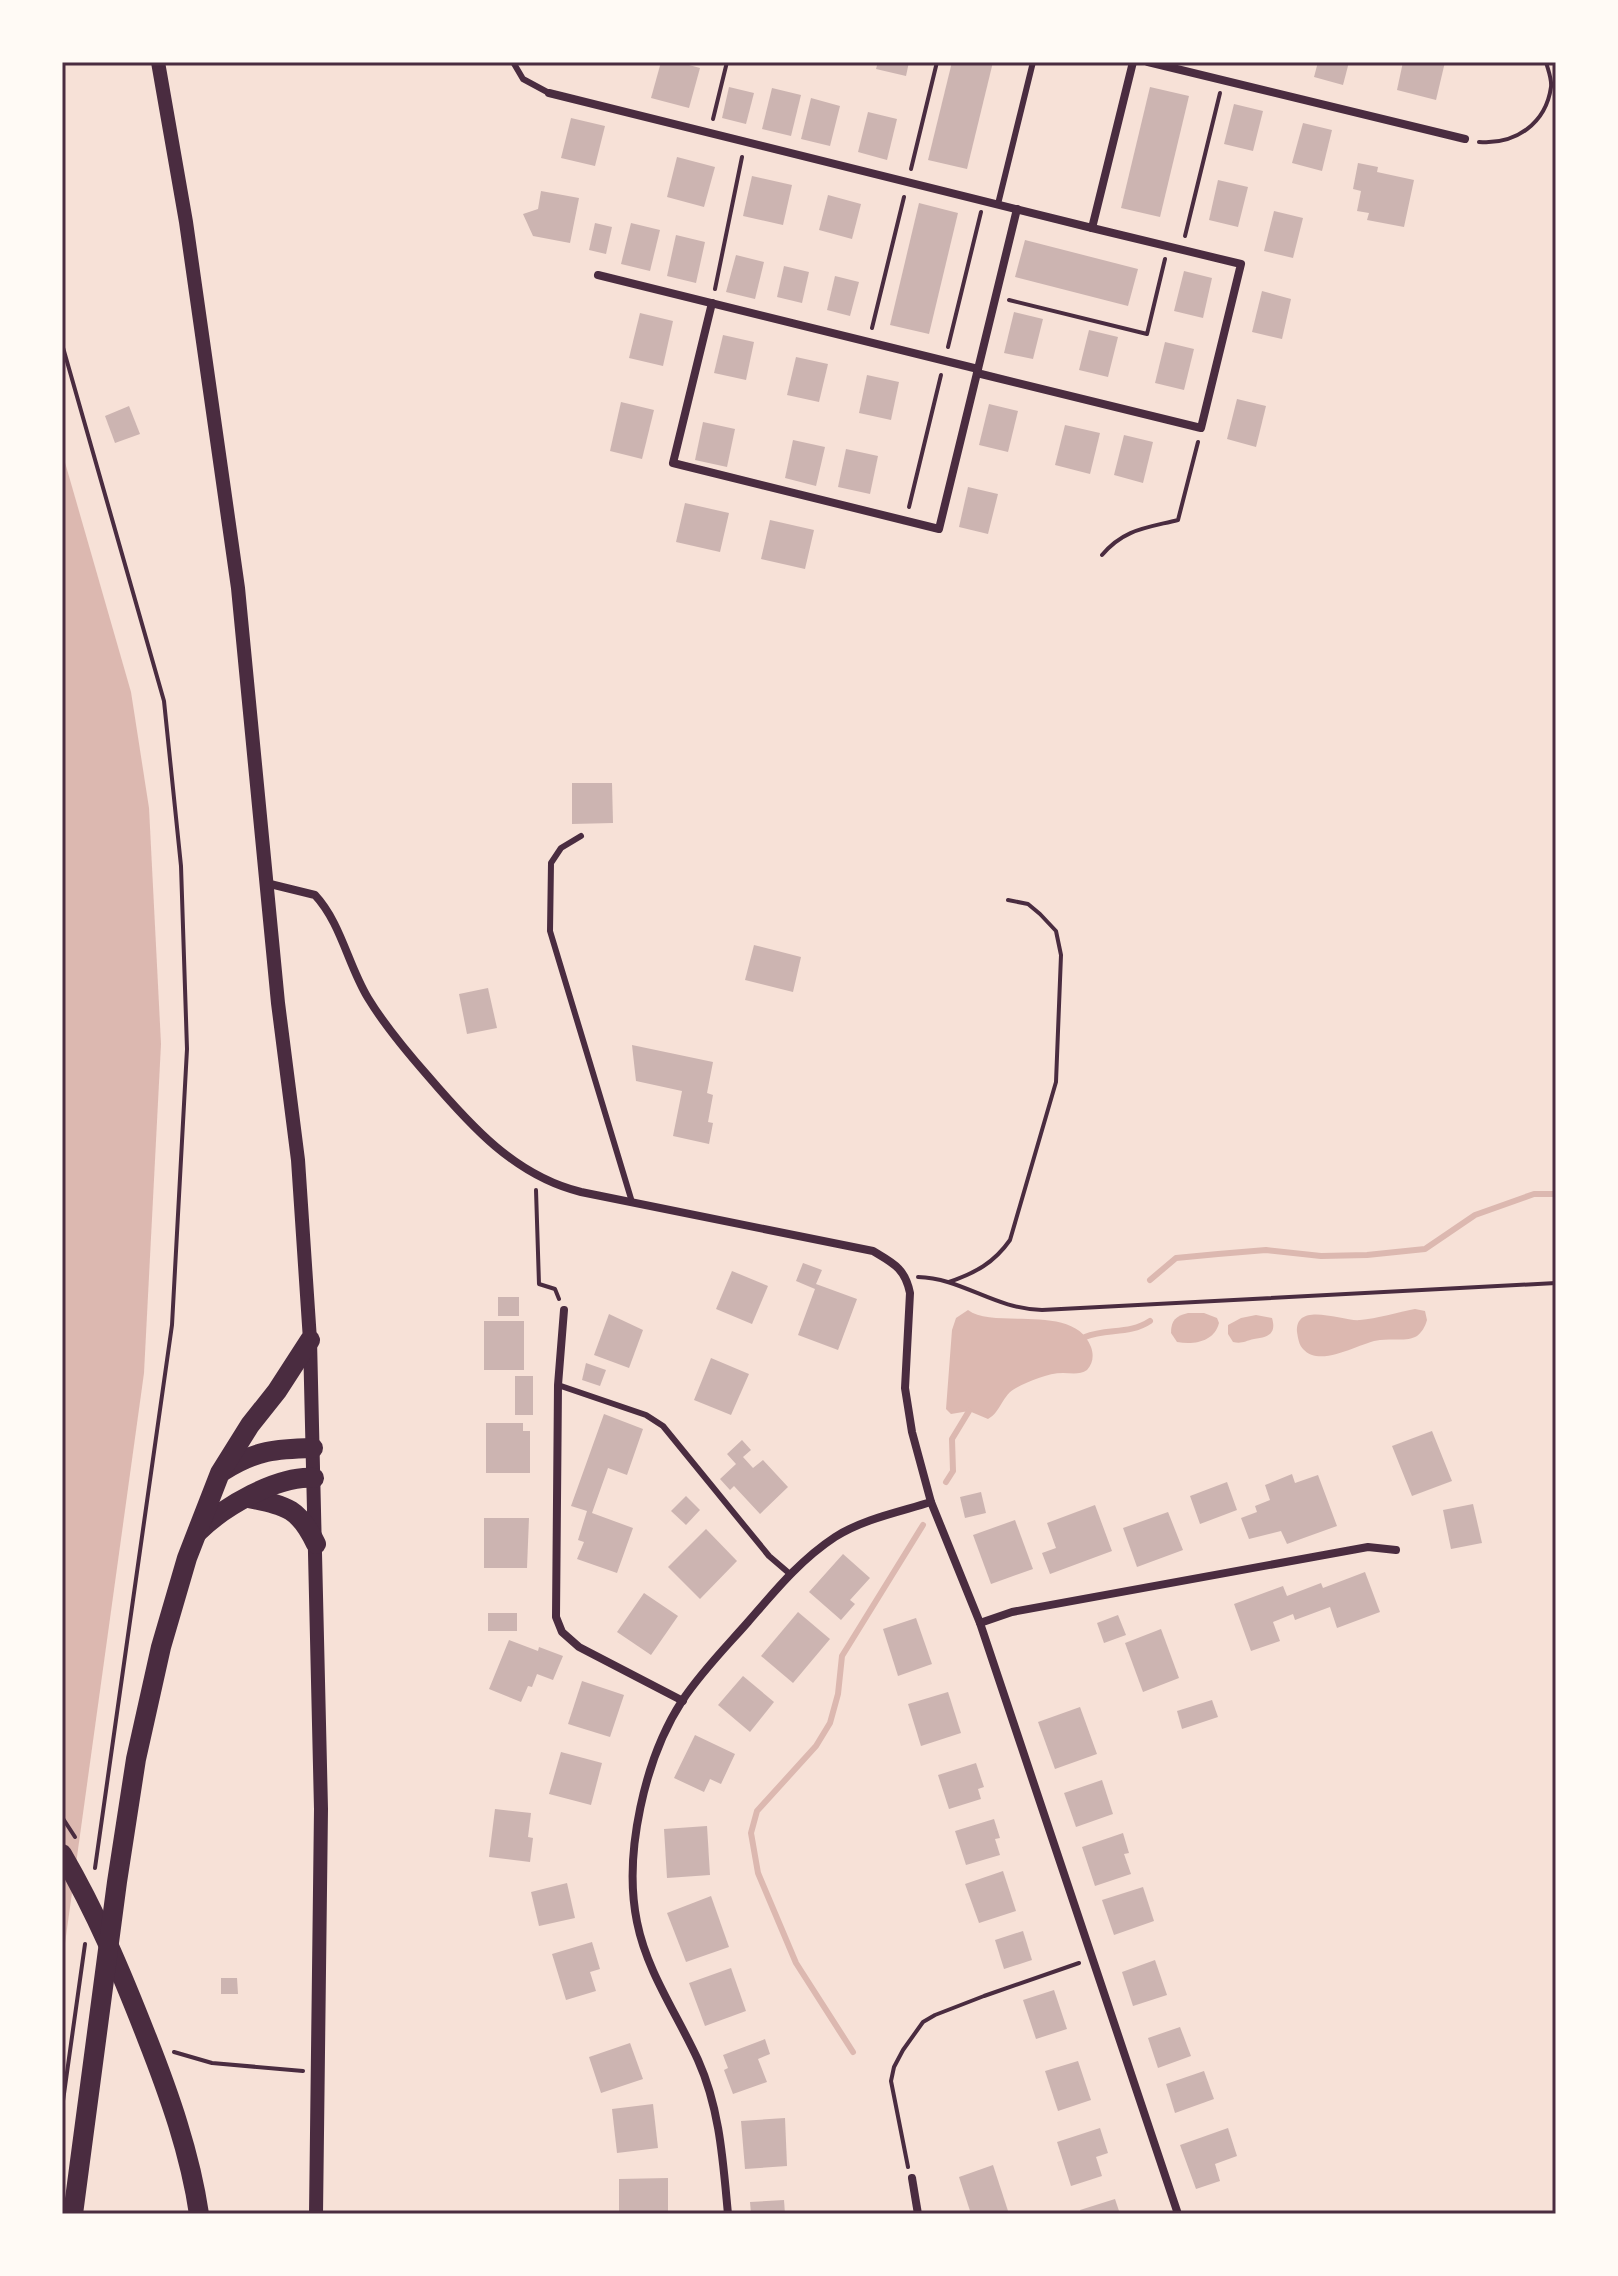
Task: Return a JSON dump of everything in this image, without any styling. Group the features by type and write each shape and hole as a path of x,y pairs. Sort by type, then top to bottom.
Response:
{"main road":[{"path":"73,2214 136,1759 165,1633 187,1558 220,1473 310,1340"},
{"path":"220,1473 243,1458 262,1451 313,1448"},
{"path":"198,1532 227,1507 279,1482 314,1478"},
{"path":"249,1498 293,1510 306,1522 316,1544"},
{"path":"62,1854 101,1928 160,2070 175,2114 199,2214"}],"street":[{"path":"158,62 188,238 238,588 278,1003 298,1160 310,1340 321,1809 316,2214"},
{"path":"1092,228 1133,62"},
{"path":"1148,62 1465,139"},
{"path":"549,93 1241,264 1201,428 598,275"},
{"path":"712,303 673,463 939,529 1017,209"},
{"path":"266,883 315,895 324,904 368,998 399,1043 467,1122 491,1144 528,1169 563,1188 873,1251 896,1265 907,1277 910,1293 905,1388 912,1432 931,1502 980,1623 1178,2214"},
{"path":"564,1310 558,1385 556,1617 562,1632 579,1647 683,1701"},
{"path":"728,2214 722,2149 713,2102 699,2062 643,1952 636,1917 634,1859 638,1819 647,1782 665,1731 683,1701 790,1574 814,1552 858,1524 931,1502"},
{"path":"980,1623 1012,1612 1368,1547 1396,1550"},
{"path":"912,2178 918,2214"}],"lane":[{"path":"513,62 523,79 549,93"},
{"path":"998,204 1033,62"},
{"path":"581,836 561,848 551,863 550,931 632,1202"},
{"path":"558,1385 646,1415 663,1426 769,1556 790,1574"}],"path":[{"path":"710,133 727,62"},
{"path":"869,342 937,62"},
{"path":"1465,139 1485,142 1513,139 1541,117 1552,84 1546,62"},
{"path":"1182,250 1223,80"},
{"path":"712,303 745,142"},
{"path":"995,297 1147,334 1169,246"},
{"path":"62,344 164,701 181,866 187,1049 172,1325 94,1875"},
{"path":"1102,555 1127,532 1178,520 1201,428"},
{"path":"947,1283 988,1264 1010,1240 1059,1068 1061,955 1056,931 1028,904 1008,900"},
{"path":"535,1195 539,1284 555,1289 564,1310"},
{"path":"907,1277 925,1277 947,1283 1010,1307 1042,1310 1556,1283"},
{"path":"62,2108 85,1938"},
{"path":"912,2178 905,2159 891,2081 903,2050 923,2022 984,1996 1093,1959"},
{"path":"170,2042 173,2052 212,2063 317,2073"}],"shaded area":[{"path":"62,452 131,692 149,808 161,1044 144,1373 62,1965"},
{"path":"1415,1309 1425,1311 1427,1320 1422,1331 1413,1338 1380,1340 1341,1353 1320,1356 1303,1349 1299,1341 1298,1322 1304,1317 1322,1315 1360,1320"},
{"path":"968,1310 996,1318 1033,1319 1069,1325 1082,1333 1091,1347 1091,1365 1081,1373 1051,1374 1016,1388 988,1419 969,1411 951,1414 946,1409 952,1330 956,1318"},
{"path":"1188,1313 1204,1313 1217,1318 1219,1323 1213,1334 1202,1341 1177,1342 1171,1333 1173,1322"},
{"path":"1256,1315 1272,1318 1272,1332 1263,1337 1233,1342 1228,1334 1228,1325"}],"building":[{"path":"661,62 678,62 700,68 689,108 651,98"},
{"path":"878,62 909,62 906,76 876,69"},
{"path":"952,62 993,62 967,169 928,160"},
{"path":"1318,62 1349,62 1343,85 1314,77"},
{"path":"1403,62 1445,62 1436,100 1397,90"},
{"path":"729,87 754,93 746,124 722,118"},
{"path":"1150,87 1189,96 1160,217 1121,208"},
{"path":"772,88 801,95 791,136 762,129"},
{"path":"811,98 840,106 830,146 801,139"},
{"path":"1234,104 1263,111 1253,151 1224,144"},
{"path":"868,112 897,119 887,160 858,152"},
{"path":"571,118 605,126 595,166 561,158"},
{"path":"1303,123 1332,130 1322,171 1292,163"},
{"path":"677,157 715,167 704,207 667,197"},
{"path":"1358,163 1378,167 1377,172 1414,180 1404,227 1367,220 1369,213 1357,211 1361,191 1353,189"},
{"path":"752,176 792,185 783,225 743,216"},
{"path":"1218,180 1248,187 1238,227 1209,220"},
{"path":"541,191 579,198 570,243 533,236 523,214 538,209"},
{"path":"828,195 861,204 852,239 819,230"},
{"path":"919,203 958,213 929,334 890,325"},
{"path":"1274,211 1303,218 1293,258 1264,251"},
{"path":"595,223 612,227 606,254 589,250"},
{"path":"631,223 660,230 650,271 621,264"},
{"path":"676,235 705,242 696,283 667,276"},
{"path":"1025,240 1138,269 1128,306 1015,277"},
{"path":"736,255 764,262 755,299 726,292"},
{"path":"784,266 809,272 802,303 777,297"},
{"path":"1184,271 1212,278 1203,318 1174,311"},
{"path":"835,276 859,282 850,316 827,310"},
{"path":"1262,291 1291,299 1282,339 1252,332"},
{"path":"1014,312 1043,319 1033,359 1004,353"},
{"path":"640,313 673,321 663,366 629,358"},
{"path":"1089,330 1118,337 1108,377 1079,370"},
{"path":"723,335 754,342 746,380 714,373"},
{"path":"1165,342 1194,349 1184,390 1155,383"},
{"path":"796,357 828,364 819,402 787,395"},
{"path":"867,375 899,382 891,420 859,413"},
{"path":"1237,399 1266,406 1256,447 1227,439"},
{"path":"621,402 654,410 642,459 610,451"},
{"path":"989,404 1018,411 1008,452 979,445"},
{"path":"129,406 140,434 115,443 105,416"},
{"path":"703,422 735,429 727,467 695,460"},
{"path":"1065,425 1100,433 1090,474 1055,465"},
{"path":"1124,435 1153,442 1143,483 1114,475"},
{"path":"793,440 825,447 816,486 785,478"},
{"path":"846,449 878,456 870,494 838,487"},
{"path":"968,487 998,494 988,534 959,527"},
{"path":"685,503 729,513 720,552 676,542"},
{"path":"770,520 814,530 805,569 761,559"},
{"path":"572,783 612,783 613,823 572,824"},
{"path":"754,945 801,957 793,992 745,980"},
{"path":"488,988 497,1028 467,1034 459,994"},
{"path":"632,1045 713,1062 707,1093 713,1095 708,1122 713,1123 709,1144 673,1136 682,1091 636,1081"},
{"path":"803,1263 822,1270 816,1284 857,1299 838,1350 798,1335 815,1289 796,1281"},
{"path":"732,1271 768,1286 752,1324 716,1309"},
{"path":"498,1297 519,1297 519,1316 498,1316"},
{"path":"609,1314 643,1330 629,1368 594,1355"},
{"path":"484,1321 524,1321 524,1370 484,1370"},
{"path":"711,1358 749,1374 731,1415 694,1400"},
{"path":"586,1363 606,1370 600,1386 582,1380"},
{"path":"515,1376 533,1376 533,1415 515,1415"},
{"path":"604,1414 643,1429 627,1475 608,1468 592,1513 633,1528 617,1573 577,1559 584,1542 578,1540 587,1511 571,1506"},
{"path":"486,1423 523,1423 523,1431 530,1431 530,1473 486,1473"},
{"path":"1432,1431 1452,1481 1412,1496 1392,1446"},
{"path":"742,1440 751,1450 743,1457 753,1468 763,1460 788,1487 760,1514 734,1486 730,1490 720,1479 736,1464 727,1454"},
{"path":"1292,1474 1295,1483 1318,1475 1337,1526 1287,1544 1281,1531 1249,1539 1241,1518 1257,1512 1255,1506 1270,1500 1265,1485"},
{"path":"1227,1482 1237,1510 1200,1524 1190,1496"},
{"path":"981,1492 986,1513 965,1518 960,1497"},
{"path":"686,1496 700,1510 686,1525 671,1511"},
{"path":"1473,1504 1482,1543 1451,1549 1443,1510"},
{"path":"1095,1505 1112,1551 1050,1574 1042,1553 1056,1548 1047,1523"},
{"path":"1168,1512 1183,1550 1137,1567 1123,1528"},
{"path":"484,1518 529,1518 527,1568 484,1568"},
{"path":"1015,1520 1033,1569 991,1584 973,1535"},
{"path":"706,1529 737,1561 700,1599 668,1567"},
{"path":"843,1554 870,1578 850,1600 855,1604 841,1620 809,1592"},
{"path":"1365,1572 1380,1612 1337,1628 1330,1607 1295,1620 1293,1614 1273,1622 1280,1641 1251,1651 1234,1604 1283,1586 1287,1596 1321,1583 1323,1588"},
{"path":"644,1593 678,1616 651,1655 617,1632"},
{"path":"798,1612 830,1639 793,1683 761,1656"},
{"path":"488,1613 517,1613 517,1631 488,1631"},
{"path":"1118,1615 1126,1635 1104,1643 1097,1623"},
{"path":"916,1618 932,1664 898,1676 883,1629"},
{"path":"1161,1629 1179,1678 1143,1692 1125,1643"},
{"path":"509,1640 563,1656 553,1680 537,1674 521,1702 489,1689"},
{"path":"743,1676 774,1702 750,1732 718,1705"},
{"path":"582,1681 624,1695 610,1737 568,1724"},
{"path":"948,1692 961,1733 921,1746 908,1704"},
{"path":"1212,1700 1218,1717 1182,1729 1177,1711"},
{"path":"1080,1707 1097,1754 1055,1769 1038,1722"},
{"path":"695,1735 735,1754 721,1784 710,1779 704,1792 674,1778"},
{"path":"561,1752 602,1763 591,1805 549,1794"},
{"path":"976,1763 984,1787 978,1789 981,1799 949,1809 938,1775"},
{"path":"1102,1780 1113,1814 1076,1827 1064,1793"},
{"path":"495,1809 531,1813 528,1837 533,1838 530,1862 489,1857"},
{"path":"994,1819 1000,1838 995,1839 1000,1855 966,1865 955,1831"},
{"path":"707,1826 710,1875 667,1878 664,1829"},
{"path":"1123,1833 1129,1853 1124,1854 1131,1874 1095,1886 1082,1847"},
{"path":"1003,1871 1016,1911 979,1923 965,1884"},
{"path":"567,1883 575,1918 539,1926 531,1892"},
{"path":"1143,1887 1154,1921 1114,1935 1102,1900"},
{"path":"711,1896 729,1947 686,1962 667,1913"},
{"path":"1023,1931 1032,1960 1004,1969 995,1940"},
{"path":"592,1942 600,1969 590,1972 596,1991 566,2000 552,1954"},
{"path":"1155,1960 1167,1995 1133,2006 1122,1972"},
{"path":"731,1968 746,2011 705,2026 689,1983"},
{"path":"221,1978 237,1978 238,1994 221,1994"},
{"path":"1054,1990 1067,2029 1036,2039 1023,2000"},
{"path":"1180,2027 1191,2056 1158,2068 1148,2038"},
{"path":"765,2039 770,2054 758,2059 767,2082 733,2094 724,2070 728,2068 723,2055"},
{"path":"630,2043 643,2079 601,2093 589,2057"},
{"path":"1078,2061 1091,2100 1058,2111 1045,2071"},
{"path":"1204,2071 1214,2099 1175,2113 1166,2084"},
{"path":"653,2104 658,2148 617,2153 612,2109"},
{"path":"785,2118 787,2166 745,2169 741,2121"},
{"path":"1100,2128 1108,2153 1096,2157 1102,2176 1071,2186 1057,2142"},
{"path":"1228,2128 1237,2156 1215,2164 1220,2181 1196,2189 1180,2145"},
{"path":"993,2165 1009,2214 971,2214 959,2177"},
{"path":"668,2178 668,2212 619,2214 619,2179"},
{"path":"1115,2199 1120,2214 1081,2214 1080,2210"},
{"path":"784,2200 785,2214 751,2214 750,2202"}],"waterway":[{"path":"1150,1280 1176,1258 1266,1250 1321,1256 1425,1249 1475,1215 1534,1194 1556,1194"},
{"path":"1085,1337 1134,1328 1150,1321"},
{"path":"946,1482 953,1471 952,1439 969,1411"},
{"path":"853,2052 796,1963 758,1873 751,1833 757,1811 816,1746 830,1723 838,1694 842,1656 923,1525"}]}
